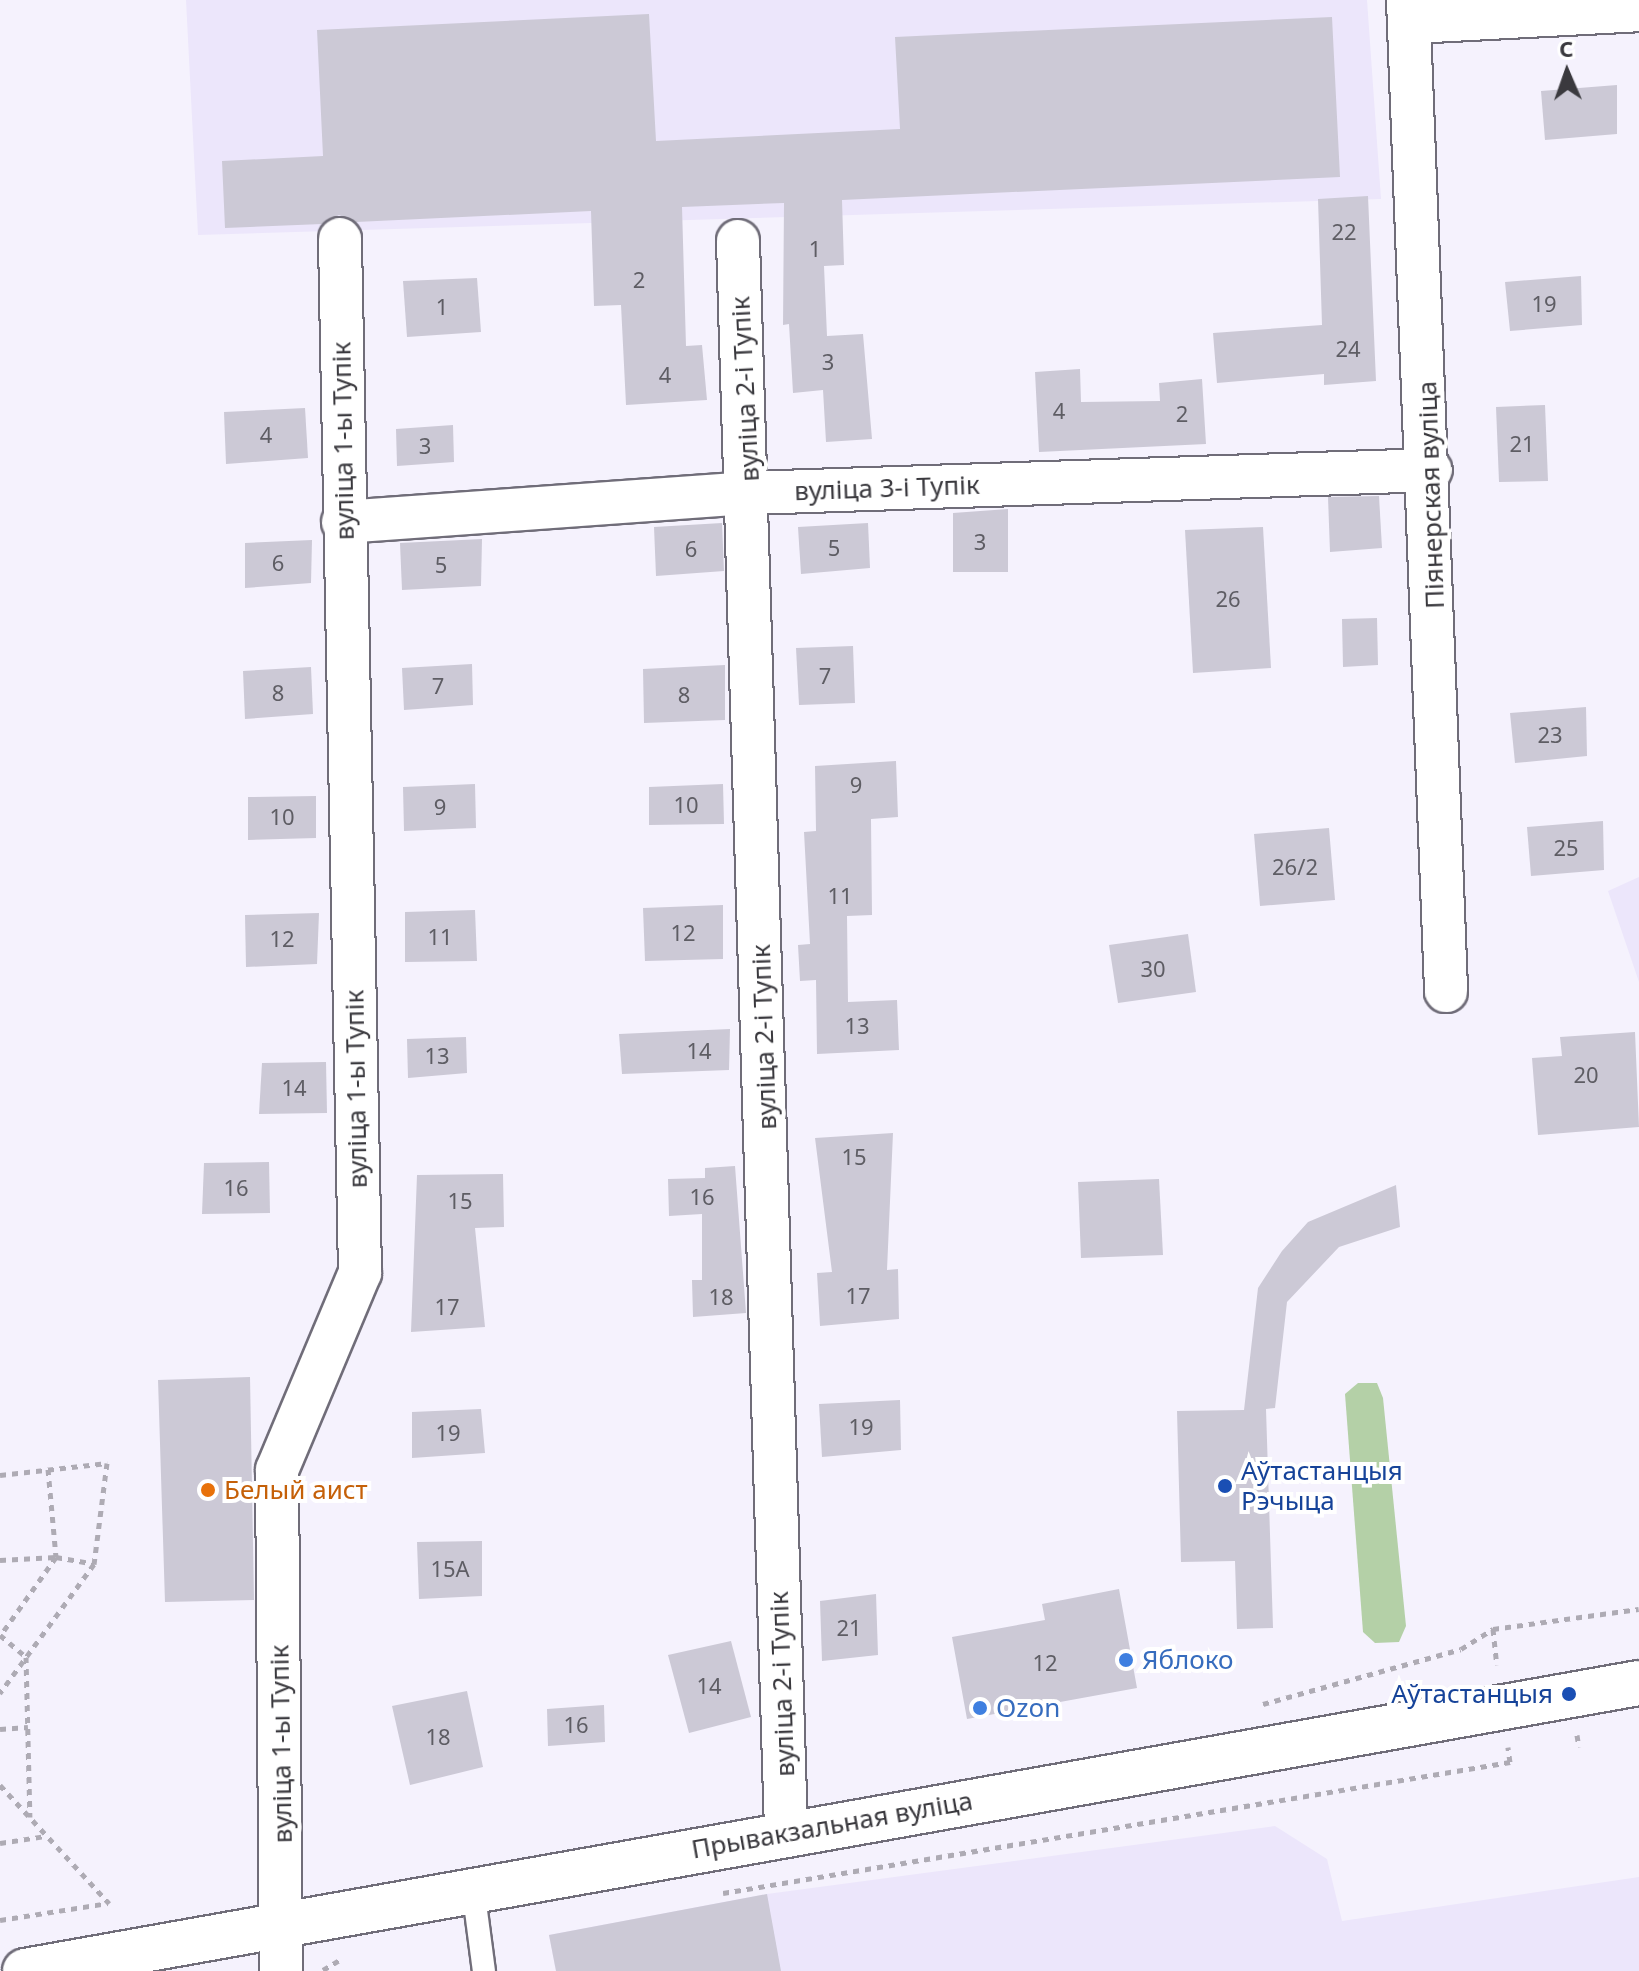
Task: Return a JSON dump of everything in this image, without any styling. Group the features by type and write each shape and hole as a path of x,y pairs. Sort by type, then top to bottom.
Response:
{"main road":[{"name":"Прывакзальная вуліца","path":"25,1971 786,1832 1639,1683"}],"street":[{"path":"1411,11 1639,10"},
{"name":"Піянерская вуліца","path":"1411,11 1431,470 1446,991"},
{"name":"вуліца 1-ы Тупік","path":"281,1971 277,1470 360,1273 343,522 340,239"},
{"name":"вуліца 2-і Тупік","path":"738,241 750,493 786,1832"},
{"name":"вуліца 3-і Тупік","path":"343,522 750,493 1431,470"}],"lane":[{"path":"473,1888 484,1971"}],"path":[{"path":"0,1475 107,1463 94,1564 0,1693"},
{"path":"30,1817 26,1657 0,1635 56,1557 48,1469"},
{"path":"0,1560 56,1557 94,1564"},
{"path":"1248,1707 1461,1649 1493,1629 1639,1609"},
{"path":"0,1729 28,1727"},
{"path":"713,1894 1510,1762"},
{"path":"0,1785 109,1903 0,1920"},
{"path":"0,1843 47,1836"},
{"path":"322,1971 346,1956"}],"shaded area":[{"path":"186,0 1367,0 1381,199 198,235"},
{"path":"1639,877 1639,982 1608,891"},
{"path":"1275,1826 1327,1859 1342,1921 1639,1877 1639,1971 556,1971 549,1935 767,1894"}],"green space":[{"path":"1358,1383 1377,1383 1383,1398 1406,1626 1399,1642 1375,1643 1363,1632 1345,1394"}],"building":[{"path":"649,14 656,141 900,129 895,37 1332,17 1340,177 842,200 844,265 824,266 827,336 863,334 872,439 826,442 823,390 793,393 789,324 783,325 784,203 682,207 686,346 702,345 707,400 626,405 621,305 594,306 591,211 356,222 339,215 322,224 225,228 222,161 323,156 317,30"},
{"path":"1617,85 1617,134 1545,140 1541,91"},
{"path":"1368,196 1376,381 1324,385 1324,374 1217,383 1213,333 1322,325 1318,199"},
{"path":"1581,276 1582,325 1510,331 1505,282"},
{"path":"477,278 481,332 407,337 403,281"},
{"path":"1080,369 1081,402 1160,401 1159,383 1202,379 1206,444 1039,452 1035,372"},
{"path":"1545,405 1548,481 1499,482 1496,407"},
{"path":"305,408 308,458 226,464 224,412"},
{"path":"453,425 454,462 397,466 396,429"},
{"path":"1379,496 1382,548 1330,552 1328,497"},
{"path":"1008,509 1008,572 953,572 953,513"},
{"path":"722,523 724,571 656,576 654,527"},
{"path":"868,523 870,568 801,574 798,527"},
{"path":"1263,527 1271,668 1193,673 1185,530"},
{"path":"482,539 481,586 402,590 400,543"},
{"path":"312,540 311,583 245,588 245,543"},
{"path":"1377,618 1378,665 1343,667 1342,619"},
{"path":"853,646 855,703 799,705 796,648"},
{"path":"472,664 473,705 404,710 402,668"},
{"path":"725,665 725,720 644,723 643,669"},
{"path":"311,667 313,714 245,719 243,671"},
{"path":"1586,707 1587,756 1515,763 1510,713"},
{"path":"896,761 898,817 871,819 872,915 847,916 848,1002 897,1000 899,1050 817,1054 816,980 800,981 798,945 810,944 804,832 816,831 815,766"},
{"path":"475,784 476,828 404,831 403,787"},
{"path":"723,784 724,824 649,825 649,787"},
{"path":"316,796 316,838 248,840 248,797"},
{"path":"1603,821 1604,870 1531,876 1527,827"},
{"path":"1329,828 1335,900 1260,906 1254,834"},
{"path":"723,905 723,959 645,961 643,908"},
{"path":"475,910 477,961 405,962 405,912"},
{"path":"319,913 317,964 246,967 245,915"},
{"path":"1188,934 1196,992 1118,1003 1109,945"},
{"path":"730,1029 729,1070 622,1074 619,1034"},
{"path":"1635,1032 1639,1127 1538,1135 1532,1058 1562,1056 1560,1037"},
{"path":"466,1037 467,1073 408,1078 407,1039"},
{"path":"326,1062 327,1113 259,1114 262,1063"},
{"path":"893,1133 887,1270 898,1269 899,1319 820,1326 817,1273 832,1272 815,1138"},
{"path":"269,1162 270,1213 202,1214 204,1163"},
{"path":"735,1166 746,1313 693,1317 692,1280 702,1280 702,1214 669,1216 668,1179 705,1178 705,1168"},
{"path":"503,1174 504,1227 475,1228 485,1327 411,1332 417,1175"},
{"path":"1159,1179 1163,1255 1081,1258 1078,1182"},
{"name":"Аўтастанцыя Рэчыца","path":"1396,1185 1400,1227 1339,1247 1287,1302 1275,1408 1266,1409 1273,1628 1237,1629 1235,1561 1181,1562 1177,1411 1244,1410 1258,1288 1282,1251 1308,1222"},
{"name":"Белый аист","path":"250,1377 254,1600 165,1602 158,1380"},
{"path":"900,1400 901,1450 822,1457 819,1404"},
{"path":"481,1409 485,1453 412,1458 412,1412"},
{"path":"482,1541 482,1596 419,1599 417,1542"},
{"path":"1119,1589 1137,1688 967,1719 952,1637 1045,1620 1042,1604"},
{"path":"876,1594 878,1655 822,1661 820,1601"},
{"path":"731,1641 751,1717 689,1733 668,1655"},
{"path":"467,1691 483,1767 410,1785 392,1706"},
{"path":"604,1705 605,1742 548,1746 547,1709"},
{"path":"767,1894 781,1971 556,1971 549,1935"}],"place":[{"name":"Аўтастанцыя Рэчыца","path":"1225,1486"},
{"name":"Белый аист","path":"208,1490"},
{"name":"Яблоко","path":"1126,1660"},
{"name":"Аўтастанцыя","path":"1569,1694"},
{"name":"Ozon","path":"980,1708"}]}
